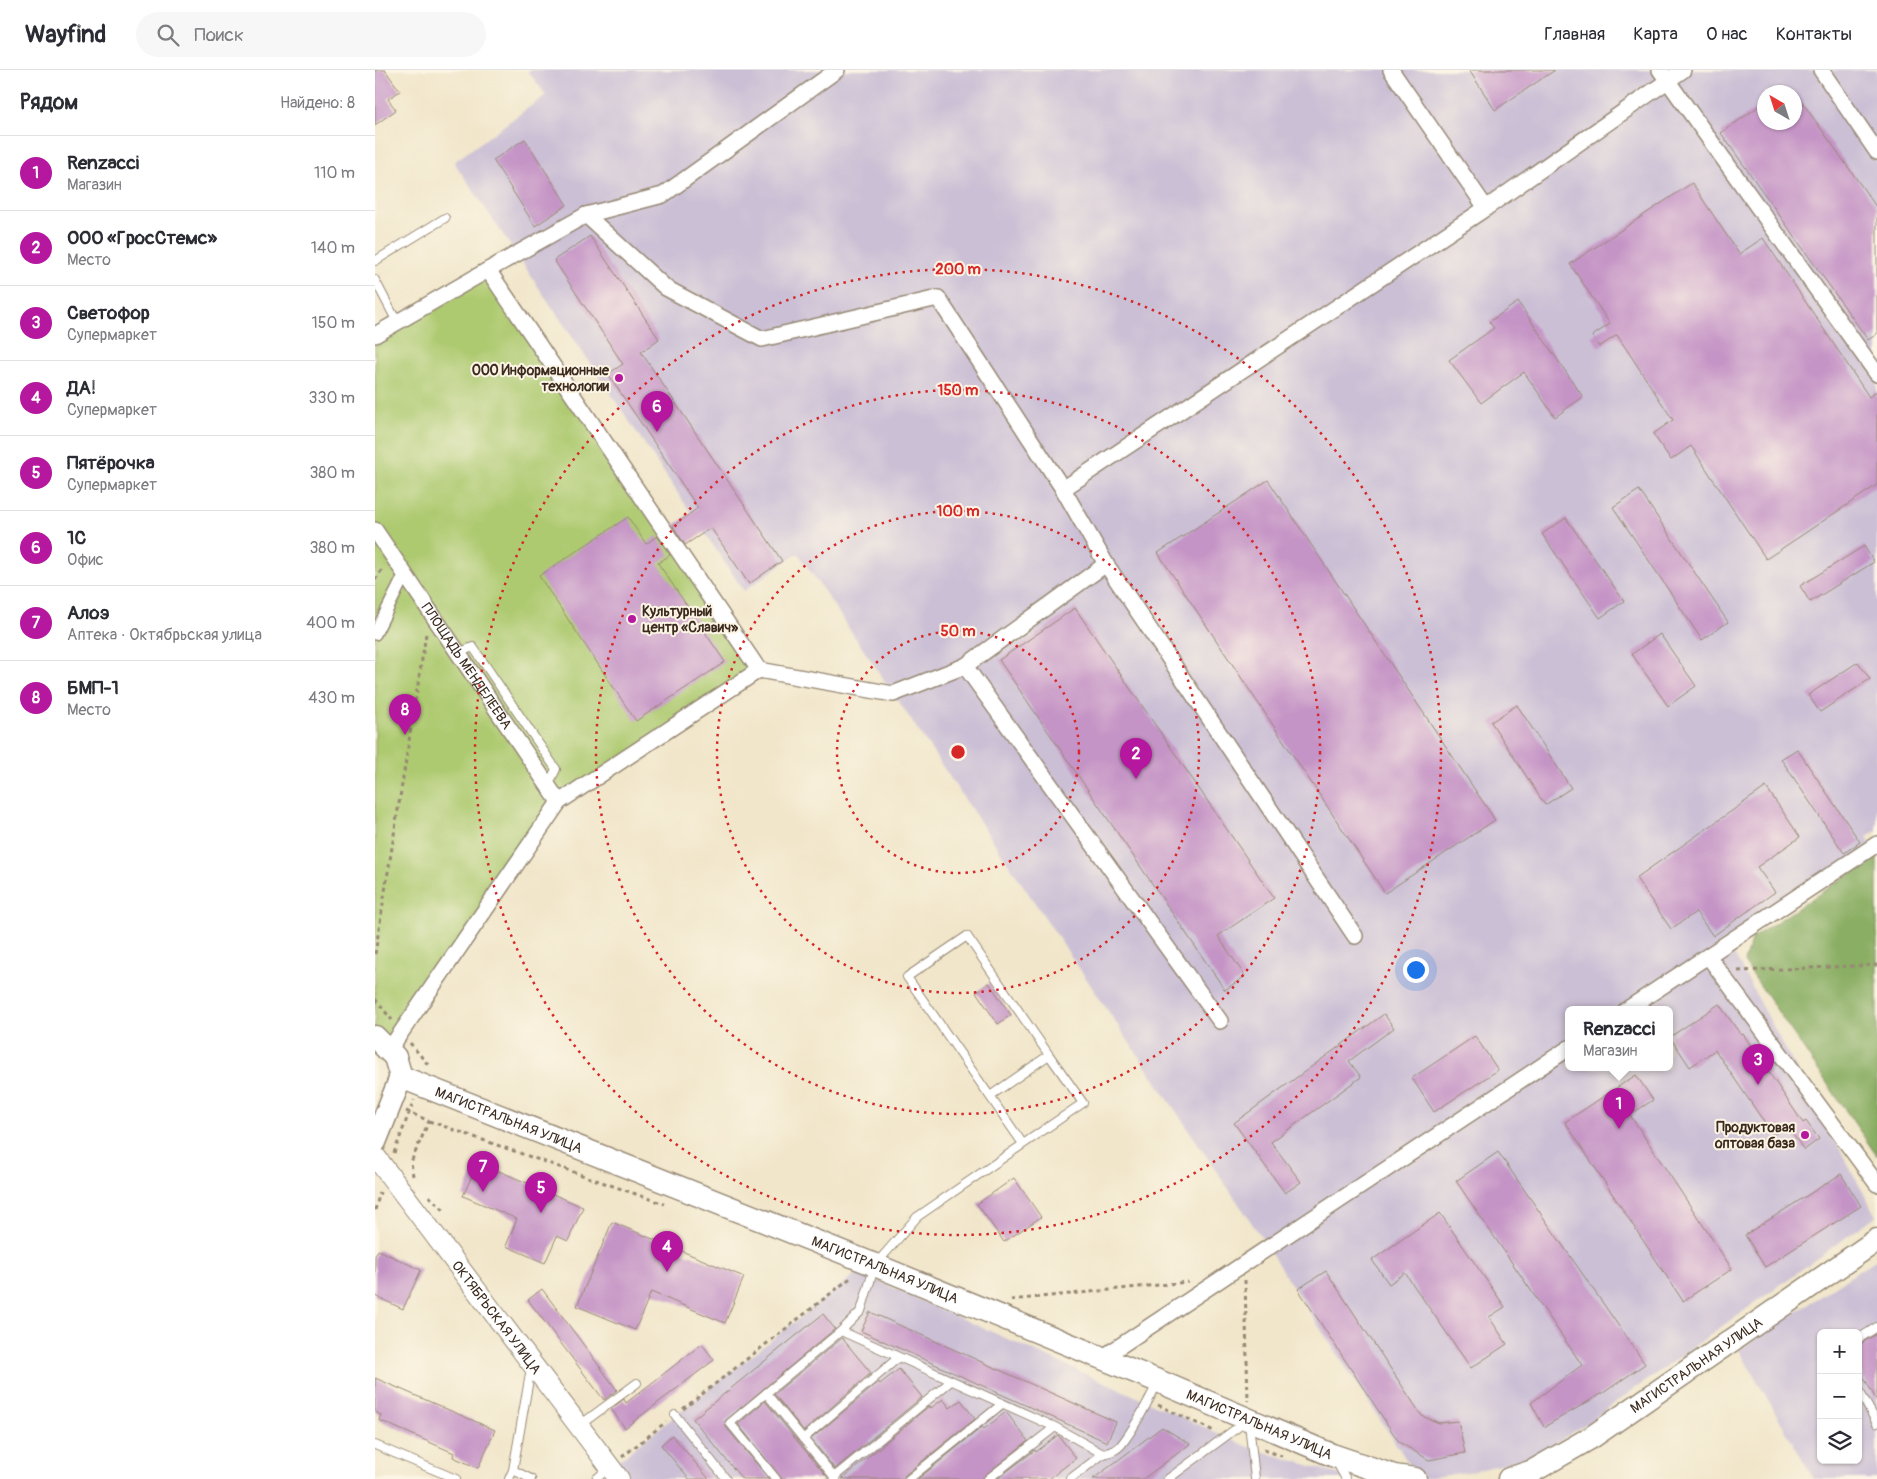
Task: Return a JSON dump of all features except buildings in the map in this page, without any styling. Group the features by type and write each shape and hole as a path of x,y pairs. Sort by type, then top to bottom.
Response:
{"main road":[{"path":"375,1142 401,1077 395,1057 382,1044"},
{"name":"МАГИСТРАЛЬНАЯ УЛИЦА","path":"401,1077 873,1271 1159,1381 1331,1455 1394,1476 1415,1479"},
{"name":"МАГИСТРАЛЬНАЯ УЛИЦА","path":"1509,1479 1533,1471 1592,1437 1877,1240"}],"street":[{"path":"375,335 586,216 663,195 837,70"},
{"path":"1391,70 1486,208"},
{"path":"1063,489 1486,208 1663,75 1683,70"},
{"path":"1821,70 1877,152"},
{"path":"1663,75 1877,374"},
{"path":"586,216 666,288 762,339 938,298 1063,489 1107,564 1355,936"},
{"path":"488,270 759,670"},
{"name":"ПЛОЩАДЬ МЕНДЕЛЕЕВА","path":"375,530 559,802"},
{"path":"382,1044 559,802 759,670 893,694 965,666 1107,564"},
{"path":"375,634 405,574"},
{"path":"965,666 1221,1021"},
{"path":"1632,1006 1877,844"},
{"path":"1708,956 1877,1184"},
{"path":"1102,1358 1565,1051"},
{"name":"ОКТЯБРЬСКАЯ УЛИЦА","path":"375,1156 531,1365 579,1426 608,1475"}],"lane":[{"path":"375,261 445,218"},
{"path":"375,280 397,322"},
{"path":"775,1479 730,1423 841,1331 861,1311 873,1271 917,1217 1083,1103 967,936 907,977 1023,1144"},
{"path":"990,1096 1049,1055"},
{"path":"1862,1337 1877,1328"},
{"path":"841,1331 1055,1427 1103,1454"},
{"path":"803,1439 899,1357"},
{"path":"509,1479 513,1470 531,1365"},
{"path":"766,1393 835,1478 951,1381"},
{"path":"1070,1479 1103,1454 1112,1452 1120,1446 1159,1381"},
{"path":"579,1426 637,1383"},
{"path":"1862,1396 1877,1422"},
{"path":"909,1479 1002,1404"},
{"path":"675,1415 726,1479"},
{"path":"1168,1479 1248,1419"},
{"path":"1248,1419 1255,1479"},
{"path":"988,1479 1055,1427"},
{"path":"375,1445 455,1479"},
{"path":"1331,1455 1346,1479"},
{"path":"513,1470 531,1479"}],"path":[{"path":"375,954 430,611"},
{"path":"1720,972 1877,964"},
{"path":"409,1113 671,1206"},
{"path":"414,1178 411,1162 429,1121"},
{"path":"424,1191 445,1211"},
{"path":"1245,1263 1248,1419"},
{"path":"608,1475 675,1415 858,1272 873,1271"},
{"path":"1005,1301 1192,1281"},
{"path":"1149,1400 1225,1436"},
{"path":"1251,1447 1288,1458"}],"shaded area":[{"path":"527,70 1877,70 1877,830 1867,837 1871,845 1629,1006 1565,1006 1565,1049 1268,1247 798,553 744,591 454,162 546,95"},
{"path":"1728,943 1876,1216 1580,1428 1535,1456 1475,1471 1419,1479 1268,1249 1565,1052 1565,1071 1673,1071 1673,1006 1633,1006"},
{"path":"1877,1259 1877,1479 1814,1479 1739,1350"},
{"path":"858,1272 1251,1448 1355,1479 619,1479 610,1467"}],"green space":[{"path":"488,270 758,670 558,802 389,1049 375,1031 375,335"},
{"path":"1877,856 1877,1156 1744,962 1752,938"}],"place":[{"name":"ООО Информационные технологии","path":"619,378"},
{"name":"1С","path":"657,432"},
{"name":"Культурный центр «Славич»","path":"632,619"},
{"name":"БМП-1","path":"405,735"},
{"name":"ООО «ГросСтемс»","path":"1136,779"},
{"name":"Светофор","path":"1758,1085"},
{"name":"Renzacci","path":"1619,1129"},
{"name":"Продуктовая оптовая база","path":"1805,1135"},
{"name":"Алоэ","path":"483,1192"},
{"name":"Пятёрочка","path":"541,1213"},
{"name":"ДА!","path":"667,1272"}]}
